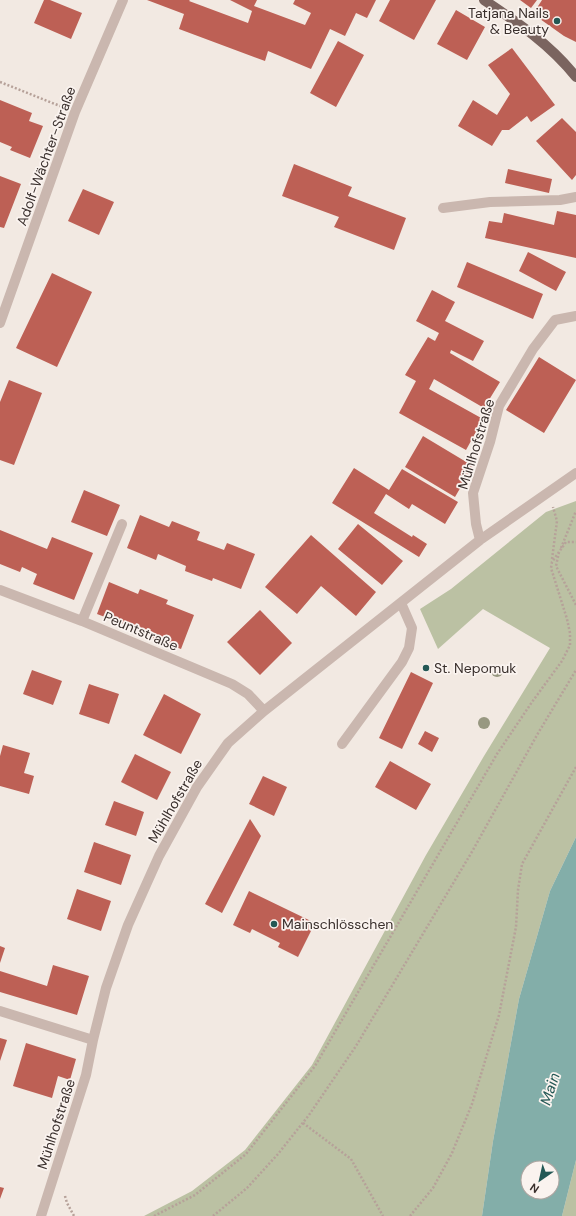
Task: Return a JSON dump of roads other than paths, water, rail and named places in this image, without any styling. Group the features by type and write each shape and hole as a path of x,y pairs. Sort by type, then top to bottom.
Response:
{"main road":[{"path":"484,0 519,24 564,62 576,78"}],"street":[{"name":"Adolf-Wächter-Straße","path":"0,323 75,112 123,0"},
{"path":"443,208 490,202 560,200 576,197"},
{"name":"Mühlhofstraße","path":"480,540 476,524 473,493 490,442 499,406 533,349 555,320 576,316"},
{"name":"Mühlhofstraße","path":"41,1216 86,1075 106,988 128,925 159,856 197,787 228,743 264,710 402,603 480,540 576,473"},
{"path":"82,621 122,524"},
{"name":"Peuntstraße","path":"0,590 82,621 232,684 248,694 264,710"},
{"path":"342,744 402,662 409,648 412,628 402,603"},
{"path":"0,1011 93,1040"}],"water":[{"name":"Main","path":"576,837 576,1160 562,1216 482,1216 493,1141 519,999 550,891"}],"place":[{"name":"Tatjana Nails & Beauty","path":"557,21"},
{"name":"St. Nepomuk","path":"426,668"},
{"name":"Mainschlösschen","path":"274,924"}]}
